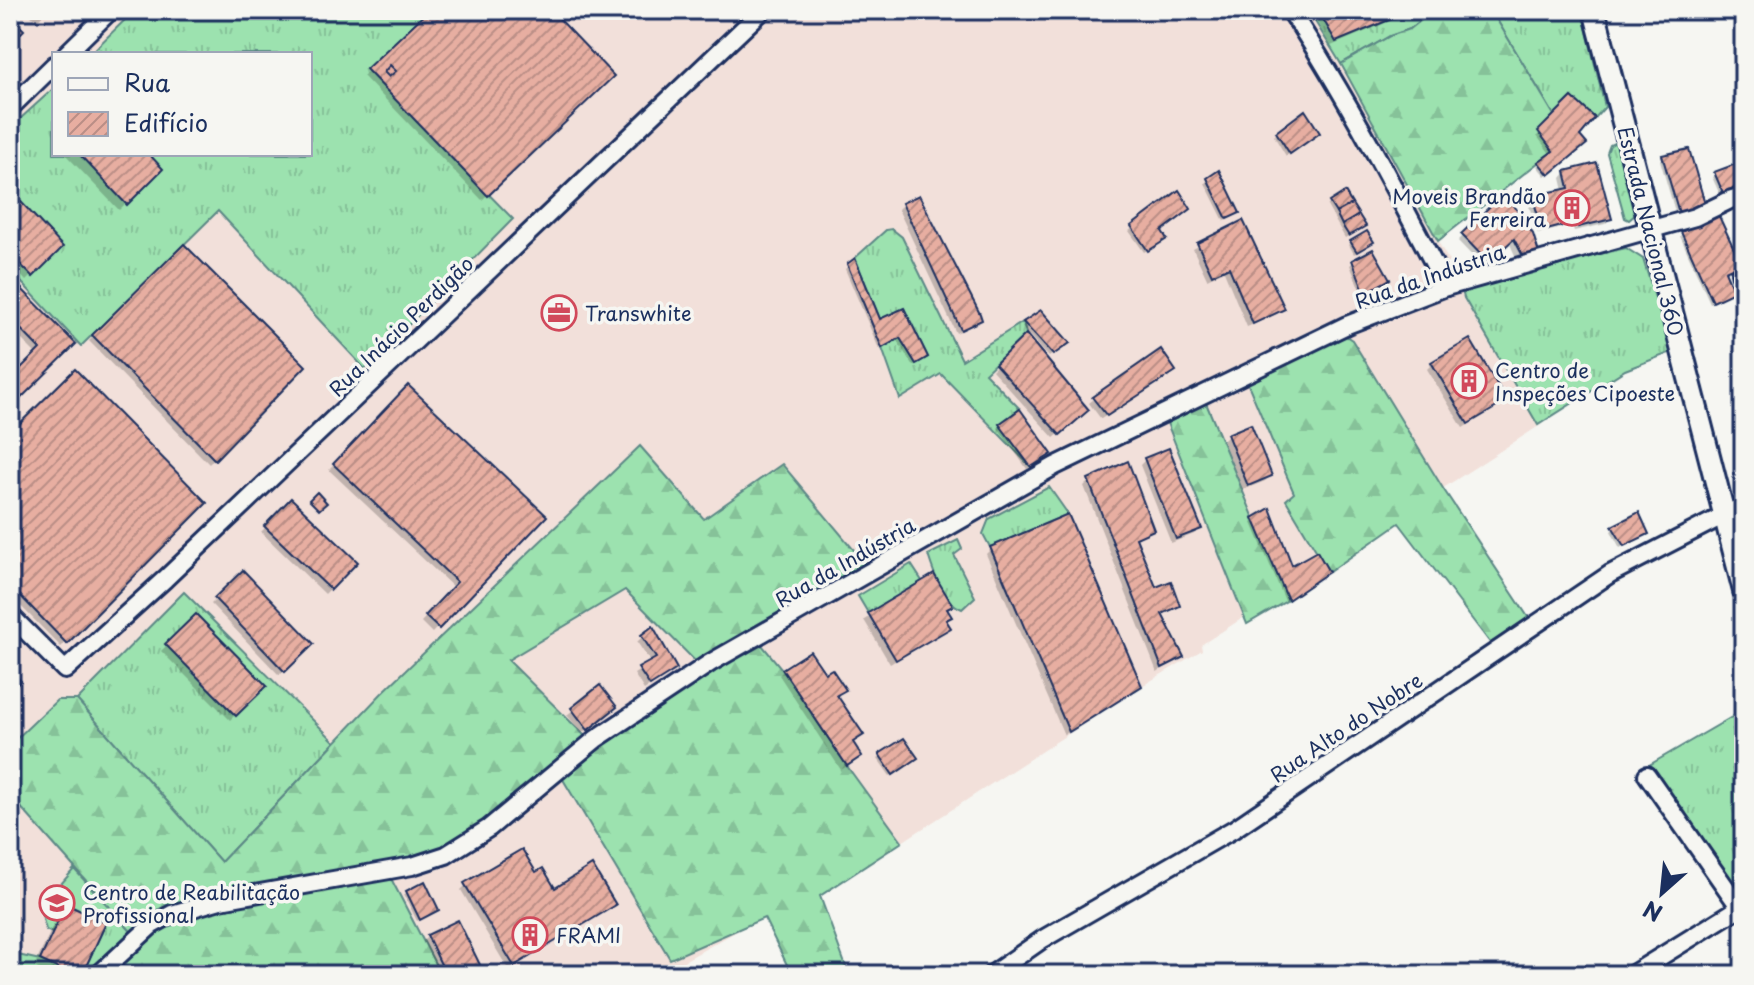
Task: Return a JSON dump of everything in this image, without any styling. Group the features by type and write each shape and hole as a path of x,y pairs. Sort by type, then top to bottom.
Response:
{"main road":[{"name":"Estrada Nacional 360","path":"1594,10 1744,591"}],"street":[{"path":"68,52 111,10"},
{"name":"Rua Inácio Perdigão","path":"10,615 65,670 165,579 763,10"},
{"path":"1290,10 1380,158 1446,287"},
{"path":"10,108 52,67"},
{"name":"Rua da Indústria","path":"98,975 152,925 172,914 220,900 412,866 446,855 489,828 596,739 710,663 1055,466 1347,325 1446,287 1650,232 1744,196"},
{"name":"Rua Alto do Nobre","path":"991,975 1043,939 1234,829 1610,574 1744,505"},
{"path":"1631,975 1742,906 1647,775"}],"shaded area":[{"path":"10,10 1566,10 1582,80 1437,240 1542,424 1201,645 1202,650 902,842 900,839 684,961 648,975 10,975"}],"green space":[{"path":"135,10 429,10 367,70 513,219 365,369 218,211 81,346 10,270 10,128 52,90 52,156 312,156 312,52 92,52"},
{"path":"1308,10 1434,10 1410,29 1390,36 1341,64"},
{"path":"1434,10 1491,10 1554,115 1539,131 1553,151 1438,241 1341,64 1390,36 1410,29"},
{"path":"1491,10 1582,10 1605,107 1595,118 1572,97 1554,115"},
{"path":"1614,143 1618,143 1636,208 1636,214 1629,220 1625,218 1607,153"},
{"path":"892,229 902,237 962,360 1023,322 1026,334 985,373 1020,409 1000,424 1031,467 941,374 900,399 882,348 900,338 916,364 928,357 904,308 880,319 855,258 886,230"},
{"path":"1626,248 1643,259 1672,352 1625,370 1538,425 1464,298 1461,286"},
{"path":"1340,332 1352,340 1444,490 1532,623 1494,648 1399,523 1329,572 1286,500 1294,493 1245,377"},
{"path":"1206,403 1288,600 1247,624 1167,423"},
{"path":"640,446 704,519 782,464 869,568 701,667 625,590 508,660 588,739 507,805 442,847 384,865 441,975 108,975 144,946 10,795 10,745 57,700 77,700 221,862 382,693"},
{"path":"1049,487 1068,514 990,547 983,534 989,519"},
{"path":"958,540 962,549 954,555 975,597 962,609 944,594 928,555"},
{"path":"911,564 922,581 868,613 858,596"},
{"path":"184,592 335,742 221,862 77,700"},
{"path":"757,639 782,669 902,842 820,896 849,975 792,975 764,918 670,959 558,771"},
{"path":"1744,710 1744,894 1734,901 1644,768"},
{"path":"74,869 132,932 87,975 82,975 106,923 66,904 52,933 46,930 40,908"},
{"path":"18,955 40,960 72,975 10,975 10,960"}],"building":[{"path":"429,10 551,10 614,76 488,196 366,69"},
{"path":"1318,10 1413,10 1336,42"},
{"path":"10,16 24,30 10,44"},
{"path":"390,65 396,71 389,77 384,72"},
{"path":"1572,97 1595,118 1580,136 1587,144 1549,175 1538,162 1553,151 1538,131"},
{"path":"1305,110 1320,133 1290,154 1276,132"},
{"path":"1689,149 1706,207 1679,213 1662,155"},
{"path":"81,156 151,156 163,169 127,205"},
{"path":"1744,161 1744,189 1724,195 1714,172"},
{"name":"Moveis Brandão Ferreira","path":"1597,163 1612,219 1578,227 1577,222 1543,231 1532,196 1569,188 1565,171"},
{"path":"1219,170 1240,213 1227,219 1207,178"},
{"path":"10,190 63,247 33,277 10,254"},
{"path":"1179,190 1191,209 1162,231 1167,239 1148,251 1131,226"},
{"path":"1345,192 1352,204 1336,213 1329,202"},
{"path":"1505,192 1533,234 1539,253 1524,258 1514,239 1488,262 1461,234"},
{"path":"919,195 982,320 961,330 902,203"},
{"path":"1352,204 1359,215 1342,225 1336,213"},
{"path":"1718,214 1741,264 1725,271 1734,292 1713,302 1681,232"},
{"path":"1359,215 1366,226 1349,236 1342,225"},
{"path":"1243,220 1285,309 1253,324 1229,267 1212,275 1197,243"},
{"path":"1367,231 1374,242 1357,252 1350,241"},
{"path":"184,244 306,366 215,460 92,335"},
{"path":"1373,249 1390,279 1365,293 1352,260"},
{"path":"855,258 880,319 904,308 928,357 916,364 900,338 882,348 847,264"},
{"path":"10,277 76,344 15,404 10,399 10,379 40,349 10,318"},
{"path":"1412,279 1416,288 1407,293 1402,284"},
{"path":"1041,310 1070,343 1053,355 1023,322"},
{"path":"1026,334 1089,410 1060,435 995,364"},
{"name":"Centro de Inspeções Cipoeste","path":"1470,339 1507,401 1468,424 1431,362"},
{"path":"1161,349 1176,371 1107,416 1092,397"},
{"path":"75,369 207,503 67,644 10,585 10,433"},
{"path":"408,385 547,516 439,629 425,616 457,582 333,464"},
{"path":"1020,409 1052,454 1031,467 999,424"},
{"path":"1251,424 1272,476 1248,486 1227,434"},
{"path":"1169,448 1202,529 1176,539 1144,458"},
{"path":"1128,461 1154,530 1136,538 1156,587 1171,581 1180,606 1162,614 1184,657 1162,668 1088,479"},
{"path":"317,492 327,503 319,510 309,500"},
{"path":"291,498 358,562 331,590 264,526"},
{"path":"1270,508 1292,565 1317,551 1329,572 1288,600 1253,518"},
{"path":"1639,512 1649,534 1624,546 1612,526"},
{"path":"1068,514 1142,686 1069,732 990,547"},
{"path":"243,570 314,644 285,672 214,598"},
{"path":"934,574 953,606 947,609 952,617 946,620 951,628 896,660 868,613"},
{"path":"196,614 267,686 236,716 165,644"},
{"path":"653,626 677,669 650,686 638,668 656,658 641,635"},
{"path":"810,651 825,673 832,669 846,690 837,695 864,735 853,742 862,756 847,766 782,669"},
{"path":"10,670 21,681 10,691"},
{"path":"600,685 617,707 588,730 571,708"},
{"path":"904,738 918,758 893,775 879,754"},
{"name":"FRAMI","path":"522,849 536,872 543,868 555,888 592,865 616,905 514,966 464,883"},
{"path":"425,881 439,910 420,920 406,891"},
{"path":"66,904 106,923 82,975 72,975 40,960"},
{"path":"458,920 485,975 446,975 427,935"}],"place":[{"name":"Moveis Brandão Ferreira","path":"1572,208"},
{"name":"Transwhite","path":"559,313"},
{"name":"Centro de Inspeções Cipoeste","path":"1469,381"},
{"name":"Centro de Reabilitação Profissional","path":"57,903"},
{"name":"FRAMI","path":"530,935"}]}
